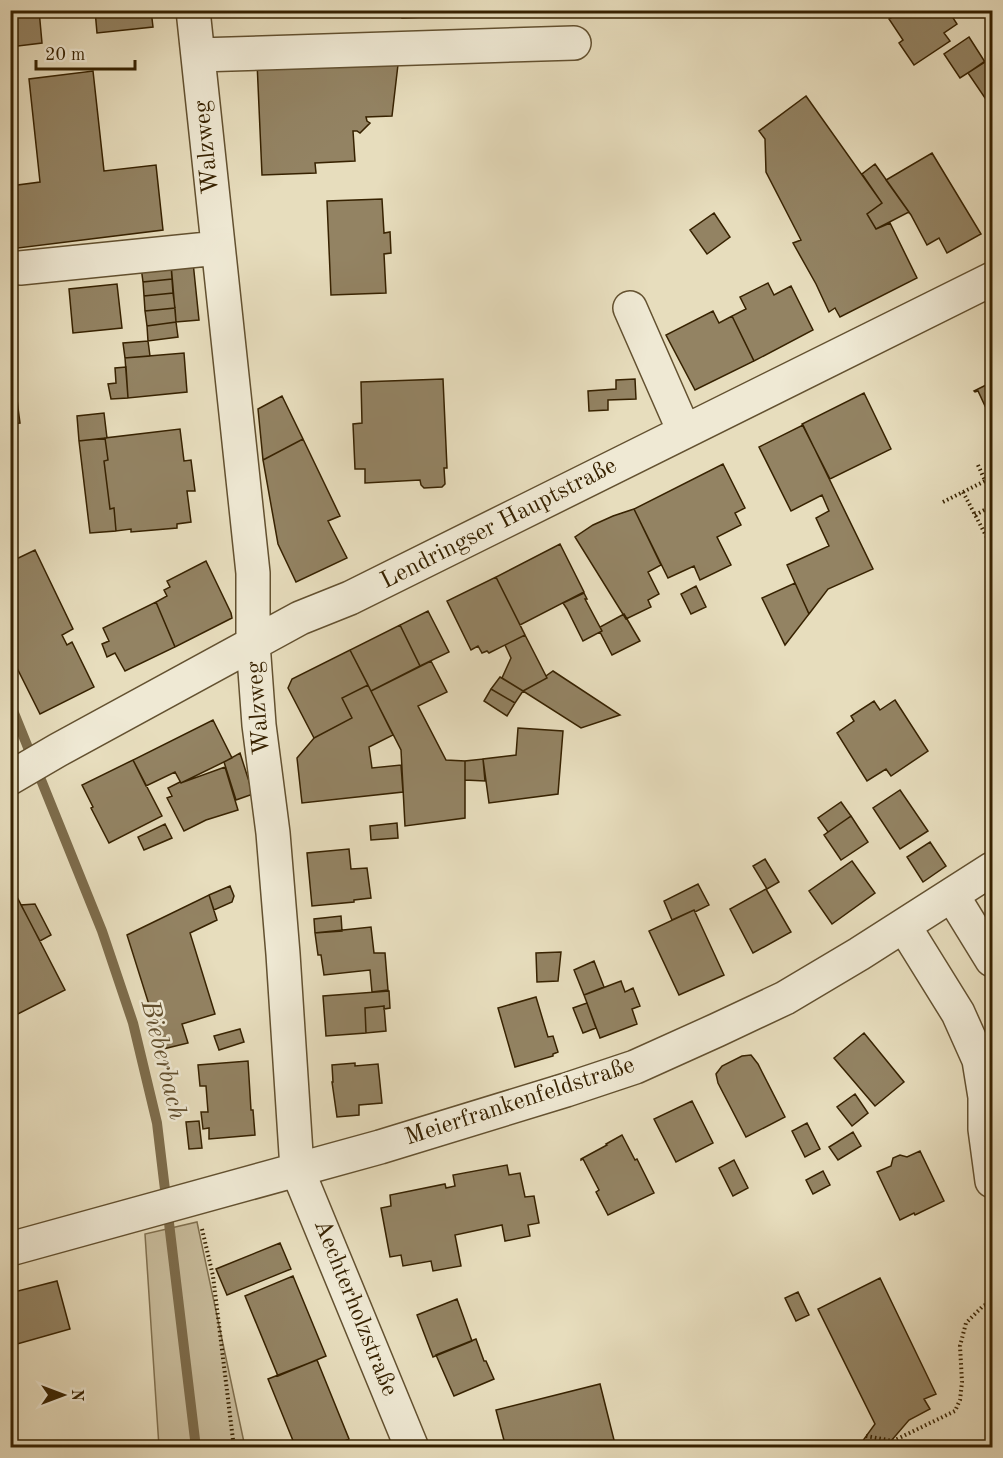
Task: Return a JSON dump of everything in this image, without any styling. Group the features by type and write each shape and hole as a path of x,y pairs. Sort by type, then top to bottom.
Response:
{"street":[{"name":"Walzweg","path":"193,10 253,573 253,644 259,725 273,833 297,1169"},
{"path":"198,55 574,43"},
{"path":"20,268 218,248"},
{"name":"Lendringser Hauptstraße","path":"10,778 300,618 350,598 993,279"},
{"path":"630,308 684,431"},
{"name":"Meierfrankenfeldstraße","path":"10,1249 402,1140 635,1067 784,998 859,954 993,869"},
{"path":"952,895 993,960"},
{"path":"904,926 958,1013 979,1060 989,1094 985,1129 993,1181"},
{"name":"Aechterholzstraße","path":"297,1169 412,1448"}],"path":[{"path":"978,465 993,496"},
{"path":"942,502 985,481"},
{"path":"963,492 993,547"},
{"path":"975,515 993,506"},
{"path":"196,1198 213,1276 234,1448"},
{"path":"866,1436 893,1441 955,1411 960,1400 962,1382 960,1346 966,1323 983,1306 993,1302"}],"shaded area":[{"path":"197,1222 245,1447 159,1447 145,1234"}],"building":[{"path":"10,10 39,10 42,43 10,47"},
{"path":"39,10 56,10 57,15 39,17"},
{"path":"95,10 151,10 153,27 97,33"},
{"path":"401,10 549,10 549,12 402,18"},
{"path":"890,10 948,10 957,24 944,33 950,41 914,65 899,43 903,40 889,19 894,16"},
{"path":"969,37 985,62 960,78 944,54"},
{"path":"399,56 392,116 366,117 370,123 360,133 353,131 355,161 315,163 316,173 262,175 257,62"},
{"path":"988,59 992,65 992,93 985,98 968,73"},
{"path":"93,71 104,171 156,165 163,230 10,249 10,186 40,182 29,79"},
{"path":"806,96 882,203 867,214 876,229 890,223 917,278 840,317 835,308 829,312 793,243 801,240 766,172 765,139 759,131"},
{"path":"932,153 981,234 947,253 939,238 927,245 911,215 886,180"},
{"path":"875,164 909,212 876,229 867,214 882,203 862,174"},
{"path":"382,199 384,233 390,232 391,253 384,254 386,293 331,295 327,201"},
{"path":"714,213 730,237 707,254 690,230"},
{"path":"193,262 199,320 176,322 171,264"},
{"path":"171,264 172,279 143,282 141,267"},
{"path":"172,279 173,293 144,296 143,282"},
{"path":"768,283 774,295 791,286 813,330 754,361 732,316 746,309 740,297"},
{"path":"117,284 122,328 73,333 69,289"},
{"path":"173,293 175,308 145,311 144,296"},
{"path":"175,308 176,322 147,326 145,311"},
{"path":"713,311 719,323 732,316 754,361 695,390 666,335"},
{"path":"176,322 178,337 148,341 147,326"},
{"path":"148,341 150,356 125,358 123,343"},
{"path":"10,350 12,350 15,380 10,380"},
{"path":"184,353 187,392 128,398 125,358"},
{"path":"126,367 128,398 111,399 108,384 116,383 115,368"},
{"path":"443,379 447,468 444,468 445,484 442,487 424,488 420,480 365,483 365,469 355,469 353,424 362,423 361,382"},
{"path":"635,379 636,399 608,400 608,410 589,411 588,391 616,389 616,380"},
{"path":"10,380 15,380 18,408 10,409"},
{"path":"992,382 992,421 978,391 974,391"},
{"path":"864,393 891,449 830,479 802,424"},
{"path":"282,396 303,439 263,460 258,409"},
{"path":"18,408 20,423 10,424 10,409"},
{"path":"104,413 107,438 79,441 77,416"},
{"path":"803,425 873,569 828,589 809,614 787,565 829,546 816,518 829,511 822,495 791,511 759,447"},
{"path":"180,429 184,461 191,460 195,491 187,491 191,522 177,524 177,528 116,531 114,508 110,509 104,461 108,460 105,438"},
{"path":"105,438 108,460 104,461 110,509 114,508 116,531 90,533 79,441"},
{"path":"303,439 340,516 328,521 347,558 296,582 278,544 263,460"},
{"path":"723,464 745,508 735,513 741,525 717,537 731,565 700,580 694,566 668,578 634,509"},
{"path":"634,509 661,565 648,572 659,594 648,600 651,607 626,619 575,537 593,525"},
{"path":"560,544 584,592 520,625 496,577"},
{"path":"35,550 73,629 62,635 67,645 72,642 94,687 40,714 10,654 10,562"},
{"path":"206,561 232,618 175,647 156,602 167,596 164,590 170,587 167,581"},
{"path":"496,577 525,635 489,653 487,651 482,653 478,646 471,650 447,601"},
{"path":"795,583 809,614 785,645 762,598"},
{"path":"696,586 706,607 691,614 681,594"},
{"path":"584,593 602,631 583,641 563,603"},
{"path":"156,602 175,647 125,671 115,653 107,657 102,644 109,641 103,628"},
{"path":"428,611 449,652 420,666 400,625"},
{"path":"624,614 640,641 612,655 600,632 602,631 600,627"},
{"path":"400,625 420,666 371,691 350,650"},
{"path":"525,635 547,678 523,691 502,678 511,658 505,645"},
{"path":"350,650 368,685 342,698 352,718 314,738 288,688 292,679"},
{"path":"431,661 447,692 418,706 446,760 465,761 465,818 405,826 401,750 371,691"},
{"path":"553,671 620,715 581,728 523,691 547,678 546,676"},
{"path":"500,677 523,691 515,703 491,689"},
{"path":"368,685 393,735 369,747 372,768 401,765 403,792 302,803 297,758 314,738 352,718 342,698"},
{"path":"491,689 515,703 507,716 484,701"},
{"path":"895,700 928,751 891,776 886,769 867,781 837,733 854,721 851,716 874,701 880,710"},
{"path":"213,720 232,758 181,783 175,772 146,786 133,760"},
{"path":"518,728 563,731 558,794 489,803 483,759 516,755"},
{"path":"240,753 253,794 236,800 224,762"},
{"path":"483,759 485,781 465,780 465,761"},
{"path":"133,760 162,816 109,843 82,785"},
{"path":"225,767 238,810 206,820 184,831 167,798 172,796 168,788"},
{"path":"900,790 928,831 900,849 873,808"},
{"path":"841,802 851,816 828,832 818,818"},
{"path":"851,816 868,842 841,860 824,835"},
{"path":"397,823 398,838 371,840 370,826"},
{"path":"165,824 172,838 144,850 138,837"},
{"path":"930,842 946,866 923,882 907,857"},
{"path":"349,849 351,869 367,868 371,898 312,906 307,853"},
{"path":"765,859 779,882 767,889 753,866"},
{"path":"852,861 875,893 832,924 809,891"},
{"path":"698,884 709,905 672,920 664,901"},
{"path":"230,886 234,896 232,902 214,910 209,895"},
{"path":"766,889 791,932 753,953 730,909"},
{"path":"15,893 65,990 10,1018 10,896"},
{"path":"209,895 217,920 190,933 215,1014 182,1024 188,1043 163,1049 127,935"},
{"path":"35,904 51,935 40,941 21,905"},
{"path":"694,910 724,975 679,995 649,931"},
{"path":"341,916 342,931 315,933 314,919"},
{"path":"371,927 374,953 385,953 388,990 372,992 370,970 324,975 315,933"},
{"path":"561,952 558,981 537,982 536,953"},
{"path":"594,961 604,987 584,995 574,970"},
{"path":"621,981 625,992 633,988 640,1006 632,1009 637,1024 600,1038 584,995"},
{"path":"389,991 390,1008 384,1009 384,1006 365,1008 366,1033 326,1036 323,996"},
{"path":"536,997 548,1037 553,1036 558,1052 553,1056 515,1067 498,1008"},
{"path":"587,1003 596,1028 583,1033 573,1008"},
{"path":"384,1006 386,1031 366,1033 365,1008"},
{"path":"240,1029 244,1042 219,1050 214,1036"},
{"path":"864,1033 904,1082 875,1106 834,1058"},
{"path":"751,1055 758,1064 785,1117 746,1137 718,1083 716,1074 722,1066 742,1056"},
{"path":"248,1061 255,1135 209,1139 209,1128 203,1129 201,1112 208,1112 206,1086 200,1086 198,1065"},
{"path":"355,1063 355,1066 378,1064 382,1103 359,1105 359,1115 337,1117 332,1065"},
{"path":"855,1094 868,1113 852,1126 837,1107"},
{"path":"692,1101 713,1143 676,1162 654,1119"},
{"path":"199,1121 202,1148 189,1149 186,1122"},
{"path":"807,1123 820,1149 805,1157 792,1131"},
{"path":"853,1132 861,1146 838,1160 829,1147"},
{"path":"622,1135 654,1193 608,1215 596,1192 599,1190 581,1159"},
{"path":"920,1151 944,1201 900,1220 877,1172 891,1166 893,1158 900,1155 907,1157"},
{"path":"734,1160 748,1188 733,1196 719,1168"},
{"path":"507,1165 509,1175 520,1173 525,1197 534,1196 539,1223 528,1225 530,1236 505,1241 502,1225 455,1235 461,1266 433,1271 431,1261 403,1266 401,1255 390,1257 381,1208 391,1206 390,1195 445,1184 446,1188 455,1186 453,1175"},
{"path":"823,1171 830,1185 813,1194 806,1180"},
{"path":"280,1243 291,1269 227,1295 216,1269"},
{"path":"293,1276 326,1356 278,1376 245,1296"},
{"path":"880,1278 936,1394 924,1399 930,1409 909,1420 885,1448 860,1448 859,1446 875,1424 818,1309"},
{"path":"57,1281 70,1329 10,1346 10,1293"},
{"path":"798,1292 809,1315 796,1321 785,1298"},
{"path":"457,1299 472,1341 433,1357 417,1315"},
{"path":"476,1339 494,1379 454,1396 436,1355"},
{"path":"317,1360 349,1439 330,1448 296,1448 268,1379"},
{"path":"600,1384 616,1448 506,1448 496,1410"}],"waterway":[{"name":"Bieberbach","path":"10,703 102,931 133,1023 157,1123 196,1448"}]}
